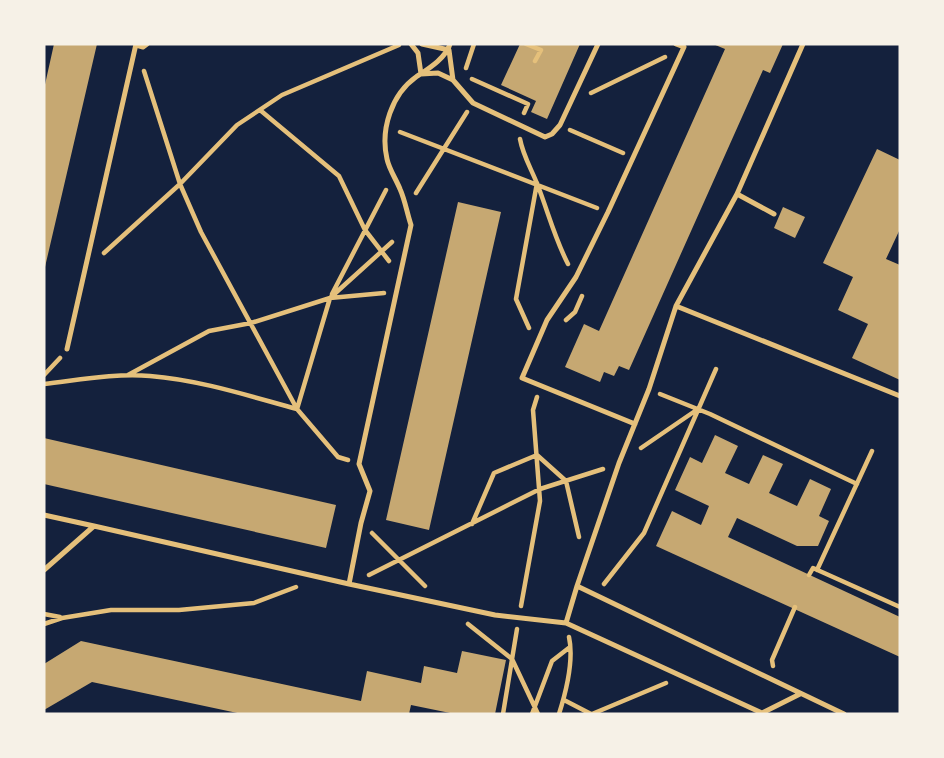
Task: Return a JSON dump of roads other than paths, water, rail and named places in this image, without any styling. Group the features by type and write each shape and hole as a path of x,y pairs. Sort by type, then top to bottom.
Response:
{"lane":[{"path":"67,349 136,45 143,47 147,44"},
{"path":"411,44 418,53 421,74"},
{"path":"422,44 450,47"},
{"path":"421,74 438,73 453,80 473,103 545,137 560,125 598,44"},
{"path":"635,424 522,377 547,320 576,278 633,158 684,47 676,44"},
{"path":"566,623 676,306 737,194 803,44"},
{"path":"349,584 370,491 359,464 411,225 387,160 387,127 392,106 404,86 450,47"},
{"path":"450,47 453,80"},
{"path":"737,194 774,214"},
{"path":"676,306 900,396"},
{"path":"44,515 442,604 519,618 566,623 762,713 800,694"},
{"path":"44,570 94,526"},
{"path":"577,586 844,714"}]}
